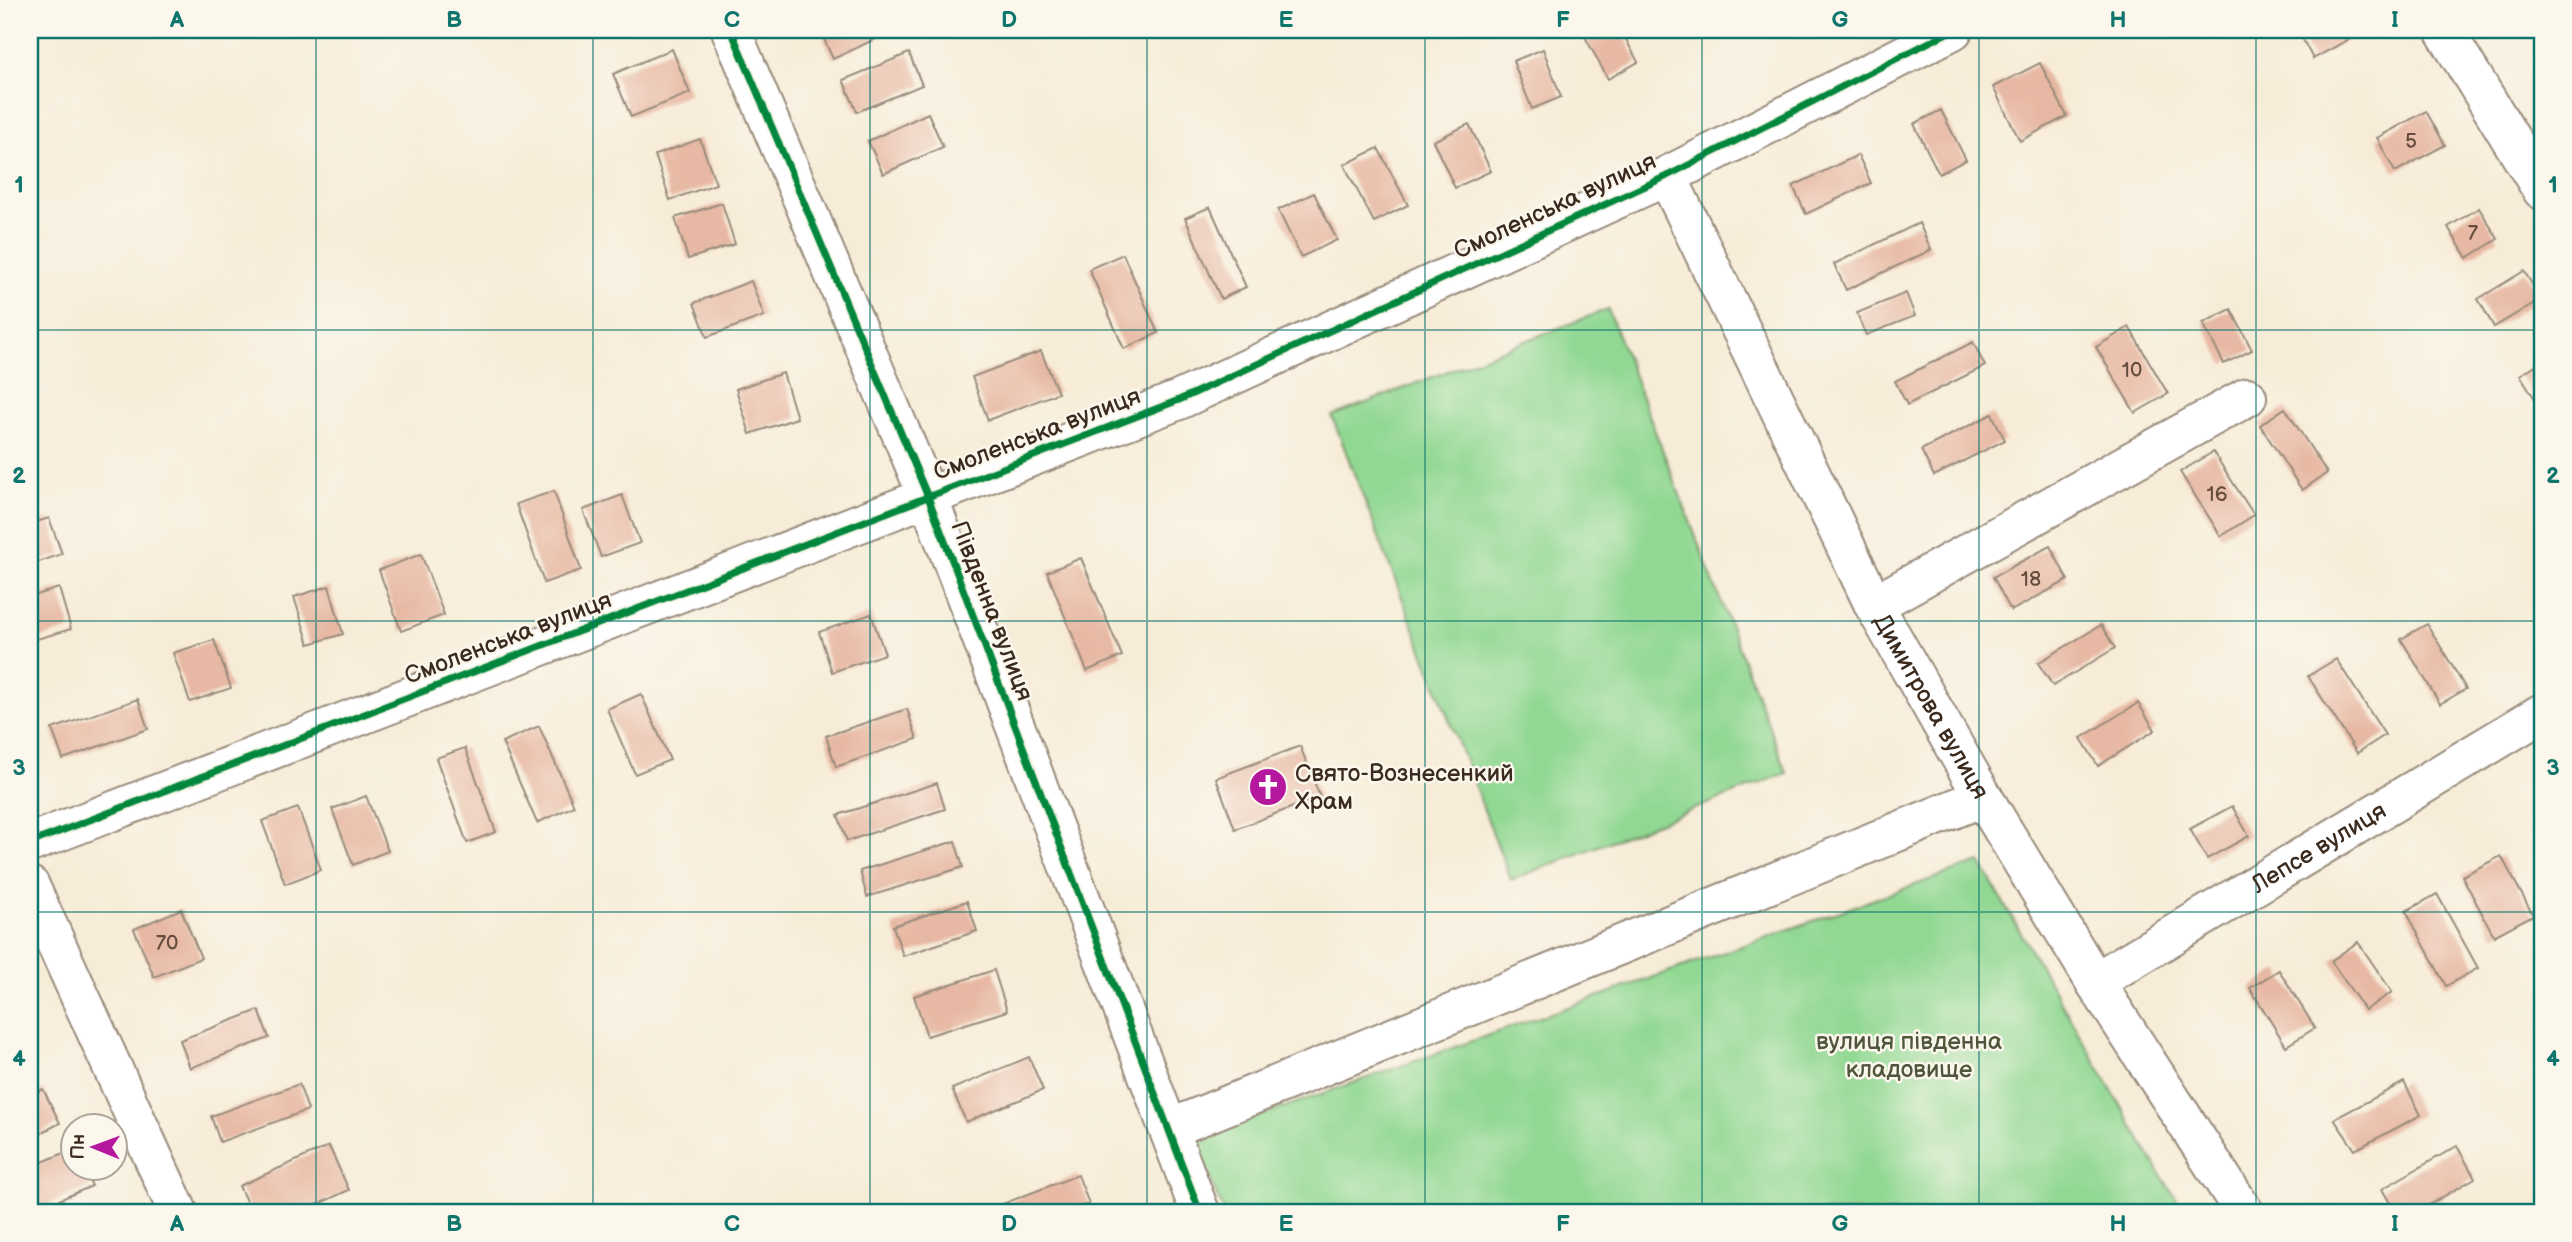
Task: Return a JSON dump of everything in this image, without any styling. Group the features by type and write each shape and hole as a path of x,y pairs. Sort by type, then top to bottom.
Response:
{"street":[{"name":"Південна вулиця","path":"731,30 928,496 1200,1212"},
{"name":"Смоленська вулиця","path":"30,843 1180,400 1667,176 1954,30"},
{"path":"2444,30 2542,190"},
{"name":"Димитрова вулиця","path":"1667,176 1874,606 1983,797 2095,982 2244,1212"},
{"path":"1874,606 2247,397"},
{"name":"Лепсе вулиця","path":"2095,982 2542,713"},
{"path":"1169,1129 1983,797"},
{"path":"30,886 178,1212"}],"green space":[{"path":"1608,309 1787,773 1511,880 1332,416"},
{"name":"вулиця південна кладовище","path":"1980,862 2159,1172 2185,1212 1224,1212 1194,1139"}],"building":[{"path":"839,30 884,30 886,34 833,59 823,37"},
{"path":"1588,30 1621,30 1638,62 1608,79 1583,33"},
{"path":"1686,30 1706,30 1690,38"},
{"path":"2366,30 2313,59 2299,32"},
{"path":"672,49 690,93 631,117 613,74"},
{"path":"1543,49 1561,97 1532,109 1513,61"},
{"path":"909,53 922,85 857,112 843,80"},
{"path":"2040,63 2067,116 2020,141 1993,87"},
{"path":"1941,110 1966,160 1939,174 1914,124"},
{"path":"2426,111 2445,145 2395,172 2377,138"},
{"path":"928,113 943,147 883,174 868,141"},
{"path":"1469,124 1491,171 1455,188 1433,141"},
{"path":"700,139 716,184 670,200 655,155"},
{"path":"1378,148 1408,205 1374,222 1344,165"},
{"path":"1858,155 1871,183 1806,214 1793,186"},
{"path":"1314,193 1337,240 1301,257 1278,210"},
{"path":"722,203 735,244 688,259 675,218"},
{"path":"1210,207 1246,287 1221,299 1185,218"},
{"path":"2479,208 2498,239 2467,258 2448,227"},
{"path":"1919,223 1931,250 1846,290 1834,264"},
{"path":"1123,254 1158,333 1124,349 1089,269"},
{"path":"2524,271 2541,299 2494,327 2478,299"},
{"path":"751,281 764,316 707,337 694,303"},
{"path":"1906,293 1915,316 1866,335 1857,313"},
{"path":"2231,309 2252,350 2224,364 2203,323"},
{"path":"2129,327 2168,394 2135,413 2096,347"},
{"path":"1973,342 1985,366 1907,405 1895,381"},
{"path":"1041,351 1058,393 988,420 972,377"},
{"path":"2542,361 2542,399 2537,402 2520,375"},
{"path":"783,373 797,418 750,434 736,389"},
{"path":"2285,408 2327,473 2302,490 2260,425"},
{"path":"1992,414 2005,440 1934,476 1921,450"},
{"path":"2213,452 2254,515 2221,536 2180,472"},
{"path":"554,491 581,570 544,583 516,504"},
{"path":"622,495 640,543 601,557 583,510"},
{"path":"49,518 62,554 30,565 30,524"},
{"path":"2050,546 2068,580 2011,611 1993,577"},
{"path":"421,554 444,615 401,631 379,570"},
{"path":"1081,558 1122,656 1087,671 1047,572"},
{"path":"329,586 343,634 309,644 294,597"},
{"path":"59,588 71,629 30,641 30,597"},
{"path":"871,614 885,654 832,672 819,632"},
{"path":"2427,624 2466,689 2440,704 2401,639"},
{"path":"2101,625 2115,648 2053,686 2038,663"},
{"path":"214,640 231,688 190,702 173,653"},
{"path":"2336,659 2385,735 2357,753 2308,676"},
{"path":"641,694 670,760 635,774 607,709"},
{"path":"138,699 148,729 63,759 52,729"},
{"path":"2138,703 2155,730 2098,766 2081,738"},
{"path":"907,709 917,739 836,767 826,736"},
{"path":"539,726 574,806 537,823 502,742"},
{"name":"Свято-Вознесенкий Храм","path":"1300,746 1320,797 1235,829 1216,778"},
{"path":"465,748 496,832 467,843 436,758"},
{"path":"937,783 945,809 847,841 838,815"},
{"path":"366,796 388,851 353,865 332,809"},
{"path":"2232,806 2249,836 2207,859 2190,829"},
{"path":"298,808 321,870 285,884 262,821"},
{"path":"955,841 963,867 867,897 860,871"},
{"path":"2501,856 2533,915 2494,936 2462,876"},
{"path":"2437,894 2478,968 2446,986 2406,911"},
{"path":"967,901 977,931 903,956 893,926"},
{"path":"181,909 201,958 154,977 134,929"},
{"path":"2358,942 2392,992 2365,1010 2331,961"},
{"path":"994,970 1007,1011 927,1036 914,996"},
{"path":"2279,970 2315,1028 2286,1046 2250,988"},
{"path":"259,1010 269,1038 190,1068 180,1040"},
{"path":"1029,1057 1043,1090 966,1122 952,1089"},
{"path":"2404,1082 2421,1115 2355,1150 2334,1119"},
{"path":"299,1084 308,1110 220,1142 211,1116"},
{"path":"43,1089 60,1123 30,1139 30,1096"},
{"path":"329,1146 349,1190 301,1212 251,1212 239,1186"},
{"path":"2457,1146 2475,1178 2417,1212 2395,1212 2382,1189"},
{"path":"60,1155 60,1182 90,1182 92,1186 31,1212 30,1167"},
{"path":"1078,1175 1089,1204 1067,1212 994,1212 992,1208"}],"cycle path":[{"path":"731,30 928,497 1200,1212"},
{"path":"30,843 1179,400 1667,176 1953,30"}],"place":[{"name":"Свято-Вознесенкий Храм","path":"1268,787"}]}
